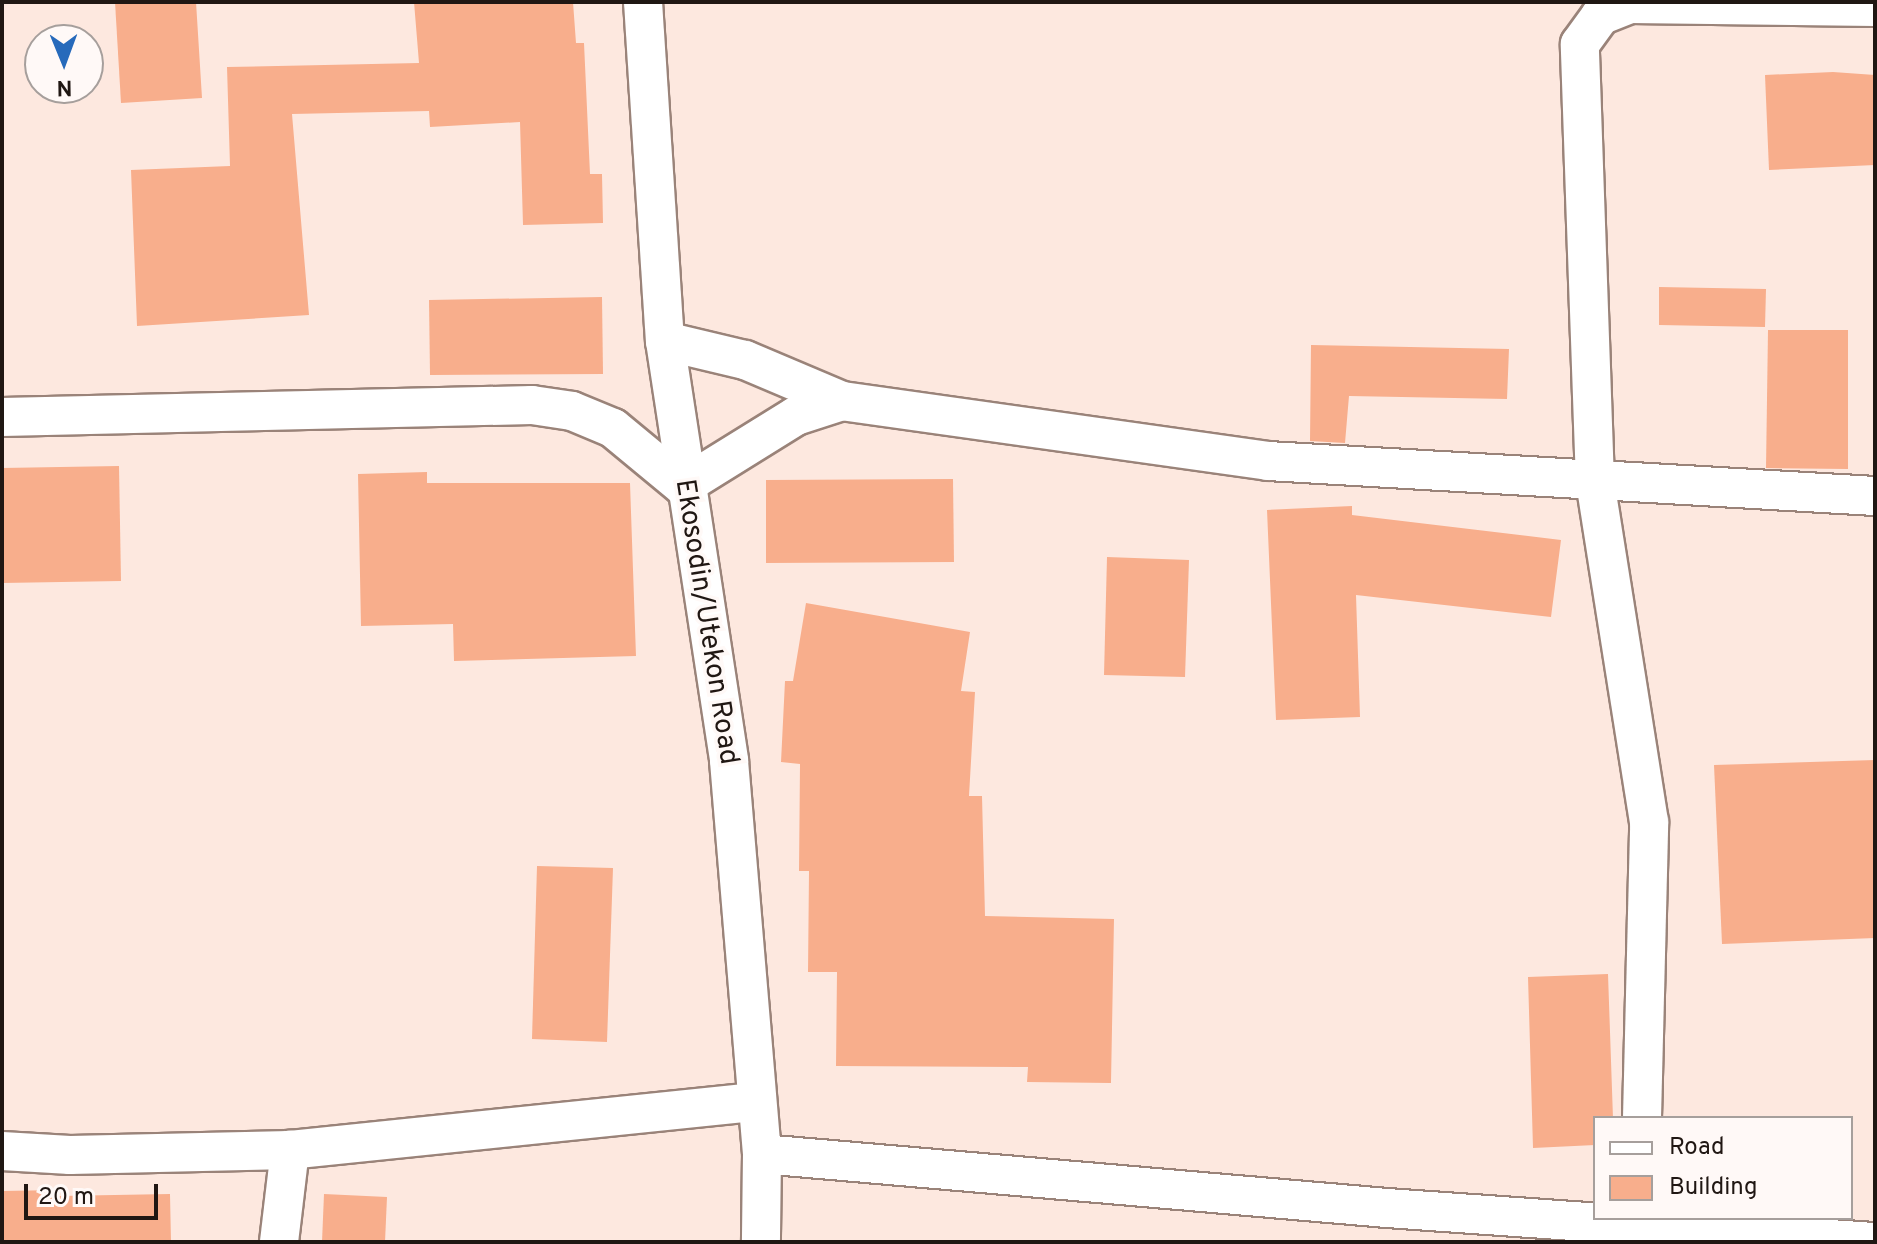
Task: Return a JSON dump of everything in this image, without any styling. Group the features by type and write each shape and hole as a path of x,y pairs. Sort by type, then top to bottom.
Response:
{"street":[{"name":"Ekosodin/Utekon Road","path":"643,2 665,341 683,486 729,761 762,1154 761,1242"},
{"path":"1642,1116 1649,822 1595,482 1580,44 1597,9 1630,4 1875,7"},
{"path":"665,341 745,360 842,401 1268,461 1875,496"},
{"path":"2,417 532,405 572,411 613,428 683,486 796,416 842,401"},
{"path":"2,1151 70,1155 290,1150 756,1102"},
{"path":"279,1242 290,1150"},
{"path":"762,1154 1593,1217"},
{"path":"1640,1221 1875,1242"}],"building":[{"path":"115,2 196,2 202,98 121,103"},
{"path":"414,2 573,2 576,43 584,43 590,174 602,174 603,223 523,225 520,122 430,127 429,111 292,114 309,315 137,326 131,170 230,166 227,67 419,63"},
{"path":"1833,72 1875,75 1875,165 1769,170 1765,75"},
{"path":"1659,287 1766,289 1765,327 1659,325"},
{"path":"602,297 603,374 430,375 429,300"},
{"path":"1768,330 1848,330 1848,469 1766,468"},
{"path":"1311,345 1509,349 1507,399 1349,396 1345,443 1310,441"},
{"path":"119,466 121,581 2,583 2,468"},
{"path":"427,472 427,483 630,483 636,656 454,661 453,624 361,626 358,474"},
{"path":"953,479 954,562 766,563 766,480"},
{"path":"1352,506 1352,515 1561,540 1551,617 1356,595 1360,717 1276,720 1267,510"},
{"path":"1107,557 1189,560 1185,677 1104,675"},
{"path":"806,603 970,632 961,691 975,692 969,796 982,796 985,916 1114,919 1111,1083 1027,1082 1028,1067 836,1066 837,972 808,972 809,871 799,871 800,764 781,762 785,681 793,681"},
{"path":"1875,760 1875,938 1722,944 1714,765"},
{"path":"537,866 613,868 607,1042 532,1039"},
{"path":"1608,974 1613,1116 1593,1116 1593,1145 1533,1148 1528,977"},
{"path":"59,1190 59,1196 170,1194 171,1242 2,1242 2,1191"},
{"path":"324,1194 387,1197 385,1242 322,1242"}]}
